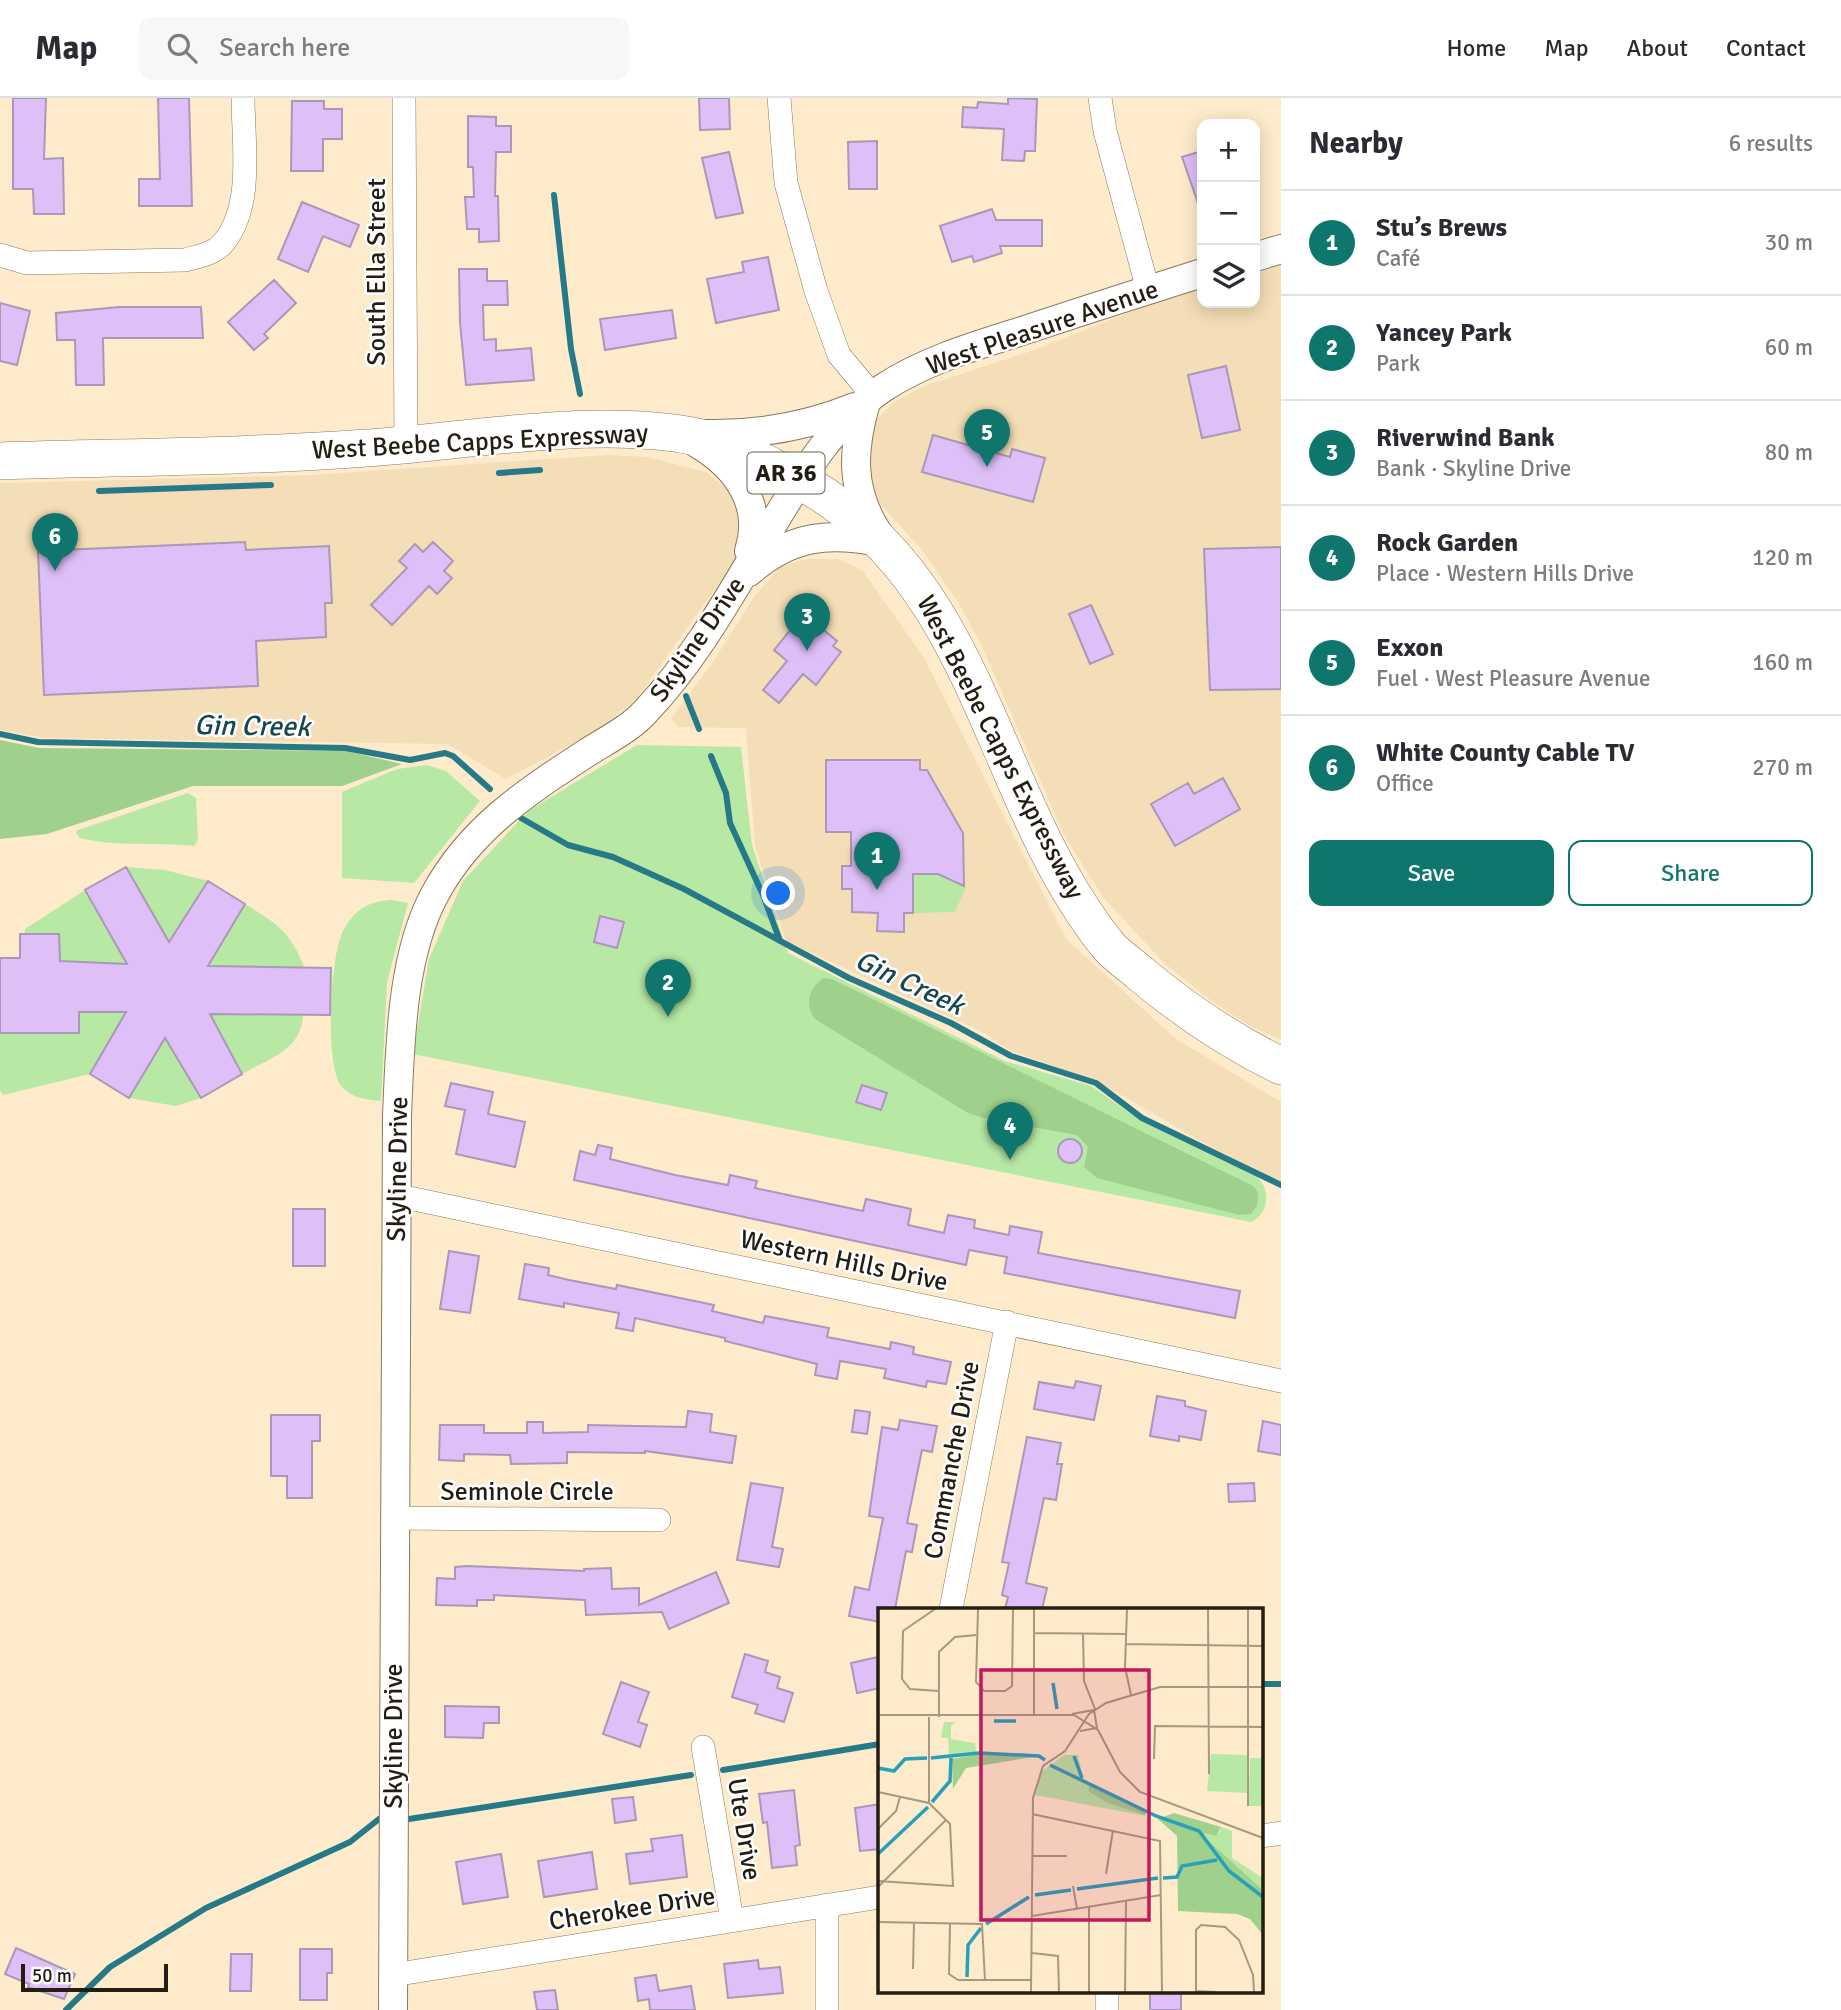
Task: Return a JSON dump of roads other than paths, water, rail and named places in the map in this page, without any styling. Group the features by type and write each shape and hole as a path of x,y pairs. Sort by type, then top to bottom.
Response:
{"main road":[{"name":"West Beebe Capps Expressway","path":"0,461 406,445 612,430 680,434 740,451 799,480 855,517 886,544 918,586 954,643 1063,879 1108,946 1216,1032 1281,1066"}],"street":[{"path":"0,255 27,263 185,260 208,254 223,244 237,221 243,193 243,98"},
{"name":"South Ella Street","path":"404,98 406,445"},
{"path":"779,98 786,183 816,292 839,355 869,399"},
{"path":"1100,98 1105,131 1148,290"},
{"path":"1260,255 1281,249"},
{"name":"West Pleasure Avenue","path":"799,480 830,439 869,399 903,376 955,353 1197,275"},
{"path":"680,434 727,435 775,430 821,419 869,399"},
{"path":"869,399 857,438 854,474 866,510 886,544"},
{"path":"680,434 721,459 734,473 750,501 755,518 753,539 737,583"},
{"name":"Skyline Drive","path":"393,2010 395,1195 403,1029 414,953 434,894 476,835 503,809 643,715 672,682 737,583 799,480"},
{"path":"737,583 768,556 806,539 844,537 886,544"},
{"name":"Western Hills Drive","path":"395,1195 1281,1381"},
{"name":"Commanche Drive","path":"951,1608 1007,1322"},
{"name":"Seminole Circle","path":"394,1518 659,1520"},
{"name":"Ute Drive","path":"703,1747 732,1920"},
{"name":"Cherokee Drive","path":"393,1975 878,1897"},
{"path":"827,1905 827,2010"}],"waterway":[{"path":"554,195 571,349 580,394"},
{"path":"499,473 540,470"},
{"path":"99,491 271,485"},
{"path":"686,696 699,729"},
{"name":"Gin Creek","path":"0,734 38,742 345,748 410,760 445,753 453,756 490,789"},
{"path":"711,756 726,793 730,823 763,895 780,941"},
{"name":"Gin Creek","path":"521,818 568,845 613,857 684,889 849,978 951,1023 1011,1056 1096,1083 1142,1118 1281,1185"},
{"path":"1264,1684 1281,1684"},
{"path":"723,1770 878,1744"},
{"path":"409,1819 691,1775"},
{"path":"66,2010 110,1967 206,1908 350,1842 379,1819"}],"place":[{"name":"Exxon","path":"987,467"},
{"name":"White County Cable TV","path":"55,571"},
{"name":"Riverwind Bank","path":"807,651"},
{"name":"Stu’s Brews","path":"877,890"},
{"name":"Yancey Park","path":"668,1017"},
{"name":"Rock Garden","path":"1010,1160"}]}
